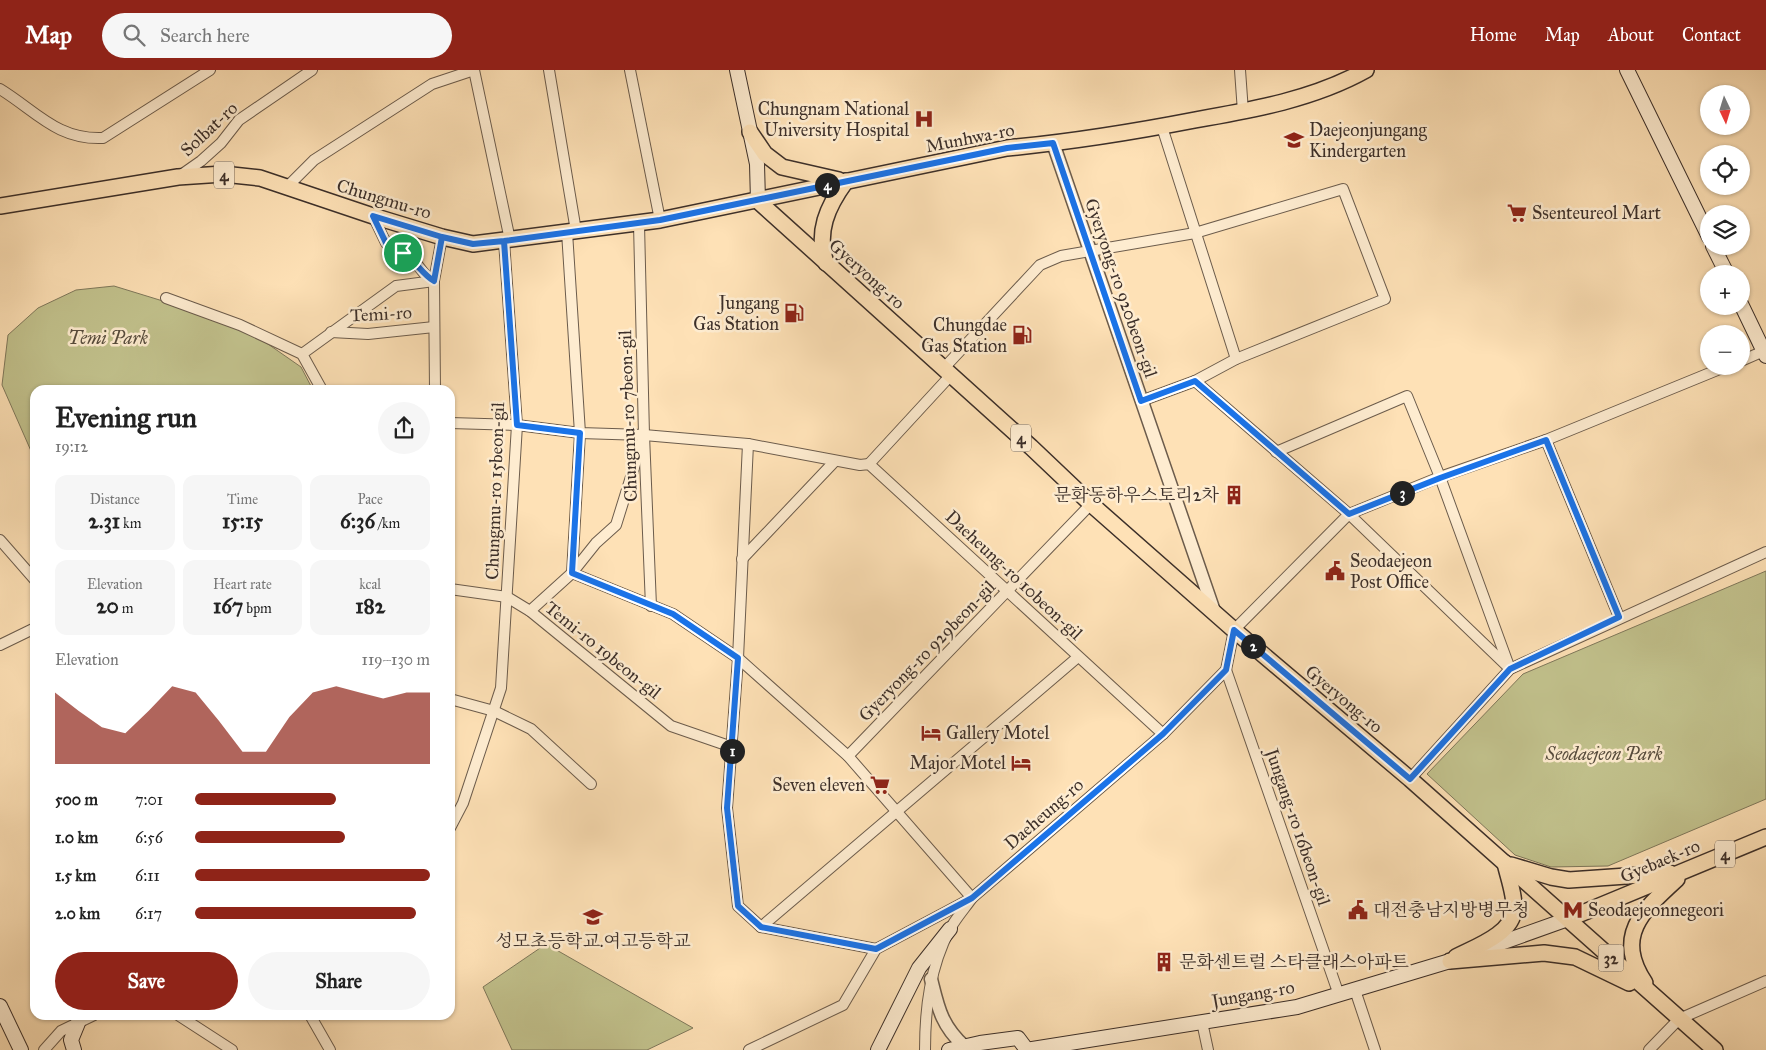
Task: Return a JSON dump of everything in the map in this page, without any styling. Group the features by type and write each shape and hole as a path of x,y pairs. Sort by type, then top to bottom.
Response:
{"main road":[{"path":"737,70 757,164 758,201"},
{"name":"Munhwa-ro","path":"758,201 1007,148 1162,127 1243,112 1301,97 1366,70"},
{"path":"1627,70 1700,219"},
{"path":"750,132 765,154 782,166 846,181 835,196 825,217 821,233 822,249 826,263"},
{"name":"Chungmu-ro","path":"0,206 178,177 222,174 260,178 373,216 442,237 473,244 639,224 758,201"},
{"name":"Gyeryong-ro","path":"758,201 1091,504 1215,614 1410,779 1715,1050"},
{"path":"1746,315 1765,352"},
{"name":"Gyebaek-ro","path":"1568,919 1766,837"},
{"path":"1450,961 1505,929 1513,918 1515,908 1505,863 1551,877 1569,880 1685,871"},
{"path":"1654,997 1635,965 1631,951 1635,925 1655,899 1685,871"},
{"name":"Jungang-ro","path":"1027,1050 1297,1007 1450,961 1568,919"},
{"path":"878,1050 892,1027 919,968 950,929"},
{"path":"1450,961 1544,953 1575,957 1613,974 1654,997"},
{"path":"0,1006 21,1050"},
{"path":"74,1050 71,1040 78,1023"},
{"path":"949,1050 1018,1038 1027,1050"}],"street":[{"path":"0,89 20,101 45,122 68,134 85,139 103,138 210,70"},
{"path":"287,188 314,160 432,84 474,70"},
{"name":"Chungmu-ro 15beon-gil","path":"455,818 463,803 501,688 517,425 507,240 474,70"},
{"path":"549,70 571,232 580,433 572,573"},
{"path":"630,70 660,220"},
{"path":"1240,70 1243,112"},
{"name":"Solbat-ro","path":"178,177 201,161 221,143 238,120 309,71"},
{"path":"1162,127 1236,359"},
{"name":"Gyeryong-ro 920beon-gil","path":"1053,143 1215,614"},
{"path":"455,423 517,425 580,433 644,435 748,444 835,461 860,465 869,464 1040,265 1061,256 1195,233 1343,189 1385,299 1236,359 1195,381 1141,401"},
{"path":"373,216 386,243 412,258 427,277 434,281"},
{"name":"Chungmu-ro 7beon-gil","path":"639,224 644,435 651,606"},
{"name":"Temi-ro","path":"435,385 434,281 442,237"},
{"name":"Temi-ro","path":"302,354 396,286 434,281"},
{"path":"166,298 240,325 302,354 319,385"},
{"name":"Temi-ro","path":"331,332 368,334 434,327"},
{"path":"1750,357 1765,352"},
{"path":"1226,670 1234,630 1349,514 1440,478 1546,440 1705,375"},
{"path":"1195,381 1349,514 1510,669"},
{"path":"1276,452 1407,396 1440,478 1510,669"},
{"path":"530,612 572,573 596,543 616,525 644,435"},
{"path":"1546,440 1619,617"},
{"path":"748,444 738,658 727,808 738,906 761,927 876,949"},
{"path":"742,559 835,461"},
{"name":"Daeheung-ro 10beon-gil","path":"869,464 1163,734"},
{"name":"Gyeryong-ro 929beon-gil","path":"848,756 1091,504"},
{"path":"0,540 30,574"},
{"path":"1410,779 1510,669 1619,617 1766,552"},
{"path":"572,573 673,614 738,658 848,756 972,898 876,949 843,1006 749,1050"},
{"name":"Temi-ro 19beon-gil","path":"455,590 507,597 530,612 670,726 732,747"},
{"path":"0,645 30,630"},
{"path":"761,927 1078,657"},
{"name":"Daeheung-ro","path":"925,1050 926,1017 931,979 950,929 972,898 1163,734 1226,670"},
{"name":"Jungang-ro 16beon-gil","path":"1226,670 1339,995"},
{"path":"455,700 494,711 531,729 591,784"},
{"path":"931,979 941,1018 952,1035 964,1046"},
{"path":"1649,1050 1678,1018 1766,981"},
{"path":"1355,990 1374,1050"},
{"path":"44,1050 61,1031 84,1020"},
{"path":"186,1020 232,1050"},
{"path":"316,1020 330,1050"},
{"name":"Jungang-ro","path":"1202,1022 1208,1050"}],"green space":[{"name":"Temi Park","path":"114,286 202,313 255,335 301,367 310,385 30,385 30,449 2,385 8,335 38,308 76,290"},
{"name":"Seodaejeon Park","path":"1766,571 1766,799 1608,866 1551,867 1515,855 1427,774 1523,674"},
{"path":"546,944 693,1028 647,1050 512,1050 483,987"}],"place":[{"name":"Chungnam National University Hospital","path":"924,119"},
{"name":"Daejeonjungang Kindergarten","path":"1294,140"},
{"name":"Ssenteureol Mart","path":"1517,213"},
{"name":"Jungang Gas Station","path":"794,313"},
{"name":"Chungdae Gas Station","path":"1022,335"},
{"name":"문화동하우스토리2차","path":"1234,495"},
{"name":"Seodaejeon Post Office","path":"1335,571"},
{"name":"Gallery Motel","path":"931,733"},
{"name":"Major Motel","path":"1021,763"},
{"name":"Seven eleven","path":"880,785"},
{"name":"대전충남지방병무청","path":"1358,910"},
{"name":"Seodaejeonnegeori","path":"1573,910"},
{"name":"성모초등학교.여고등학교","path":"593,917"},
{"name":"문화센트럴 스타클래스아파트","path":"1164,962"}],"route":[{"path":"403,253 386,243 373,216 442,237 473,244 504,241 639,224 758,201 1007,148 1053,143 1141,401 1182,384 1195,381 1349,514 1440,478 1546,440 1619,617 1510,669 1410,779 1234,630 1226,670 1163,734 972,898 876,949 784,933 761,927 738,906 727,808 738,658 673,614 572,573 580,433 517,425 504,241 473,244 442,237 434,281 427,277 412,258 403,253"}]}
